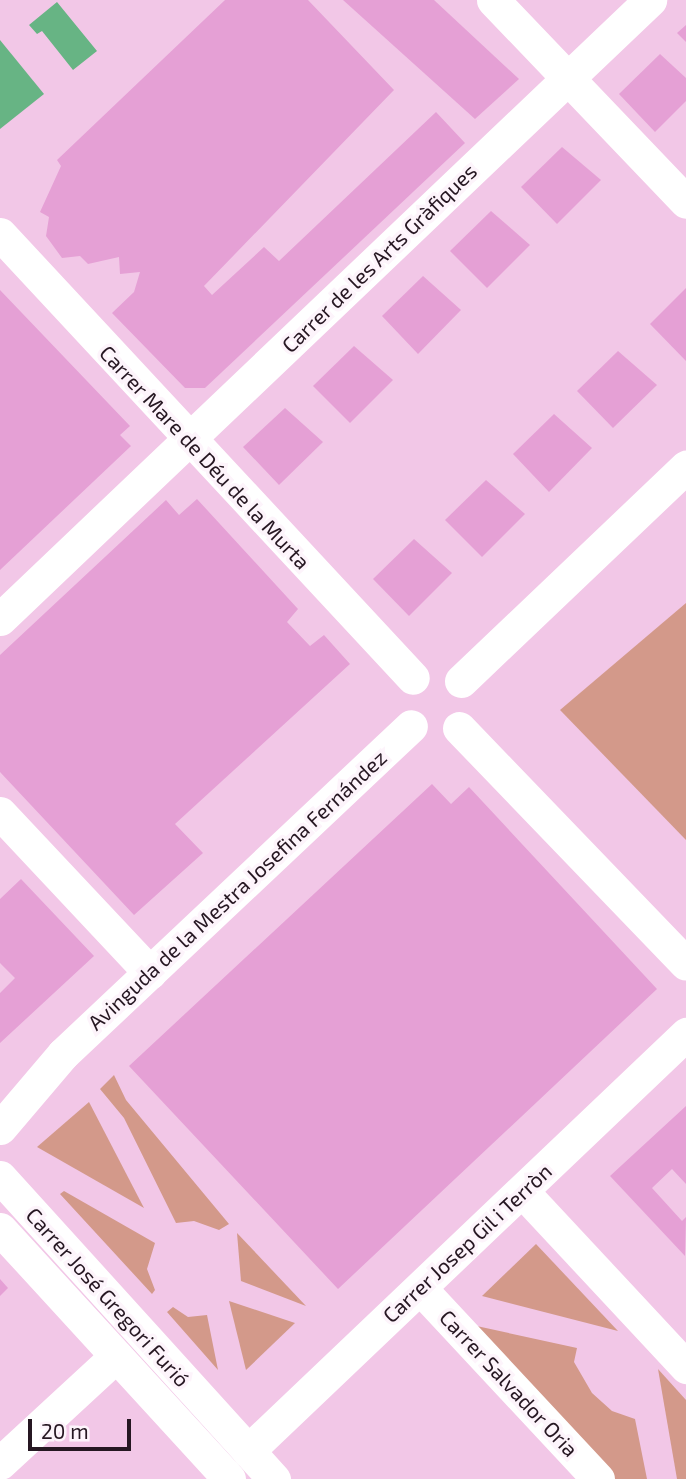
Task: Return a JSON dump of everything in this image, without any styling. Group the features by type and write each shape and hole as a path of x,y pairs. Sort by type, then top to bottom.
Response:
{"street":[{"path":"493,0 569,75 686,202"},
{"name":"Carrer de les Arts Gràfiques","path":"0,619 650,0"},
{"name":"Carrer Mare de Déu de la Murta","path":"0,234 188,440 413,678"},
{"path":"461,681 686,467"},
{"path":"437,670 461,681 469,704 459,728 435,737 411,726 402,702 413,678 437,670"},
{"name":"Avinguda de la Mestra Josefina Fernández","path":"0,1128 63,1054 411,726"},
{"path":"459,728 686,964"},
{"path":"6,833 150,973"},
{"name":"Carrer Josep Gil i Terròn","path":"248,1451 686,1034"},
{"name":"Avinguda de la Mestra Josefina Fernández","path":"0,1099 63,1054"},
{"name":"Carrer José Gregori Furió","path":"0,1177 274,1479"},
{"path":"522,1191 686,1367"},
{"name":"Carrer José Gregori Furió","path":"0,1229 229,1479"},
{"name":"Carrer Salvador Oria","path":"420,1288 598,1479"},
{"path":"0,1464 116,1356"}],"shaded area":[{"path":"57,2 97,51 73,70 42,31 37,34 29,25"},
{"path":"0,40 44,94 0,129"},
{"path":"686,603 686,840 560,710"},
{"path":"114,1075 126,1100 229,1224 219,1230 194,1221 176,1223 124,1118 100,1089"},
{"path":"89,1102 144,1208 37,1147"},
{"path":"64,1191 155,1243 147,1269 155,1290 152,1294 60,1194"},
{"path":"237,1233 306,1306 241,1281"},
{"path":"536,1244 618,1331 482,1296"},
{"path":"229,1301 295,1323 246,1370"},
{"path":"173,1307 188,1317 207,1315 218,1370 167,1312"},
{"path":"472,1325 577,1348 574,1362 592,1393 612,1411 635,1419 647,1479 615,1479"},
{"path":"658,1369 686,1400 686,1479 677,1479"}],"building":[{"path":"225,0 308,0 394,90 204,286 212,295 264,247 279,261 436,112 465,143 205,388 185,388 112,313 134,292 140,272 120,274 119,257 88,264 80,256 62,258 46,236 49,217 40,212 61,166 57,160"},
{"path":"343,0 434,0 519,79 475,119"},
{"path":"686,25 686,42 677,33"},
{"path":"660,54 686,78 686,101 655,132 619,94"},
{"path":"562,147 601,180 557,224 521,187"},
{"path":"491,211 530,245 487,288 450,251"},
{"path":"423,276 461,310 418,354 382,316"},
{"path":"686,288 686,361 650,324"},
{"path":"0,290 130,426 120,435 131,446 0,570"},
{"path":"354,346 393,380 350,423 313,386"},
{"path":"618,351 657,385 613,428 577,391"},
{"path":"285,408 323,442 279,485 243,447"},
{"path":"554,414 592,448 549,492 513,454"},
{"path":"486,480 525,514 482,557 445,520"},
{"path":"197,499 298,609 287,622 310,646 324,635 350,664 175,824 203,853 134,915 0,772 0,655 166,500 179,515"},
{"path":"414,539 452,573 409,616 373,579"},
{"path":"432,784 451,804 469,787 657,989 338,1289 129,1066"},
{"path":"21,879 94,956 0,1043 0,993 15,978 0,963 0,899"},
{"path":"686,1106 686,1184 672,1169 652,1188 682,1221 686,1217 685,1256 610,1176"},
{"path":"0,1279 8,1288 0,1296"}]}
